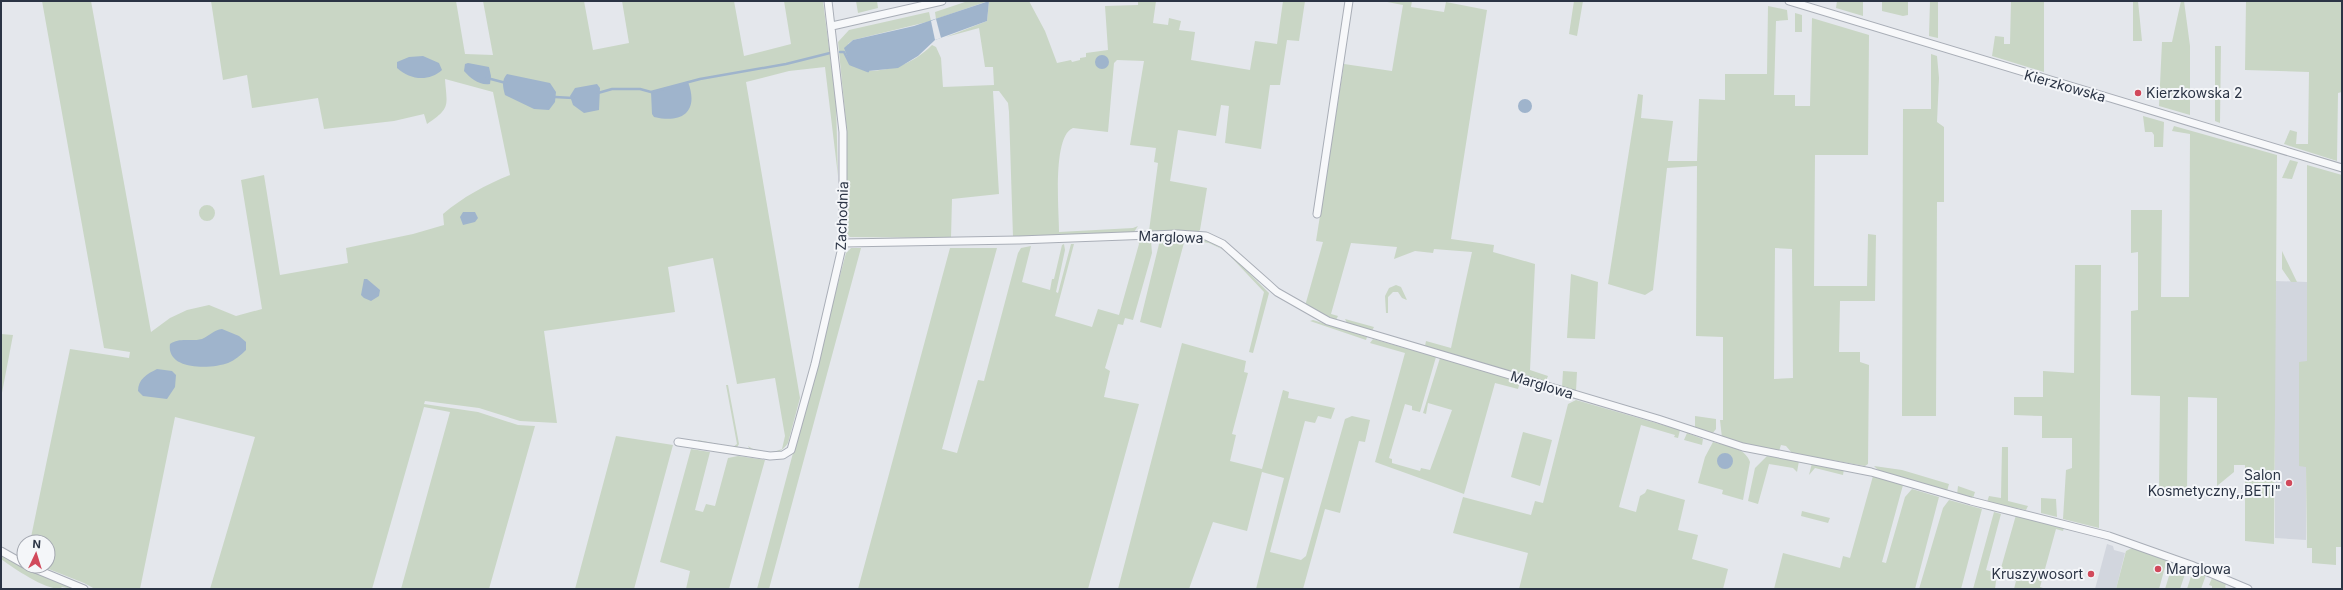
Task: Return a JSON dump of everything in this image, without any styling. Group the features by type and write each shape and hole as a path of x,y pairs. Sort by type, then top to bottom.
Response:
{"street":[{"name":"Zachodnia","path":"678,442 770,456 783,455 791,450 815,364 843,243 843,132 828,1"},
{"path":"832,26 942,1"},
{"path":"1317,214 1349,1"},
{"name":"Kierzkowska","path":"1789,1 2013,70 2342,168"},
{"name":"Marglowa","path":"843,243 1019,240 1178,234 1206,236 1223,244 1277,292 1328,321 1658,419 1732,444 1871,472 1971,501 2109,536 2191,565 2248,589"},
{"path":"1,551 16,559"},
{"path":"47,574 84,589"}],"shaded area":[{"path":"2275,281 2307,282 2307,362 2299,362 2299,466 2306,466 2306,540 2275,538"},
{"path":"2107,544 2113,546 2114,550 2125,553 2116,589 2095,589"}],"green space":[{"path":"42,1 91,1 151,332 170,318 187,310 209,305 236,316 262,309 241,180 264,175 280,275 348,263 346,248 413,234 444,225 443,214 458,202 510,175 493,92 445,79 446,106 435,119 427,124 424,114 394,121 324,129 318,98 252,108 247,75 223,80 211,1 456,1 465,54 493,55 483,1 584,1 593,50 629,43 622,1 734,1 744,56 791,44 784,1 823,1 836,103 838,176 825,67 789,71 746,82 800,398 788,443 784,448 776,453 761,452 750,450 748,446 765,452 774,452 782,449 785,436 775,378 737,384 713,258 668,267 675,312 544,331 557,423 520,421 479,408 425,401 424,404 478,412 518,425 535,426 489,589 401,589 450,412 424,407 372,589 210,589 255,437 175,417 140,589 95,589 56,572 56,534 32,534 70,349 129,358 130,352 104,348"},
{"path":"856,1 877,1 878,8 858,13"},
{"path":"968,1 988,1 936,19 935,12"},
{"path":"989,1 1029,1 1045,31 1057,63 1080,60 1080,58 1086,57 1086,53 1108,50 1105,6 1138,5 1138,1 1156,1 1153,23 1168,25 1169,18 1181,21 1179,30 1195,32 1191,60 1250,70 1255,41 1277,44 1283,1 1305,1 1299,41 1287,40 1280,85 1270,85 1261,149 1225,143 1229,106 1221,105 1216,136 1178,130 1170,181 1207,188 1200,230 1198,232 1149,231 1158,163 1154,162 1156,148 1130,145 1144,61 1117,60 1114,63 1108,132 1073,128 1066,134 1062,145 1058,175 1059,232 1133,228 1138,226 1134,232 1013,237 1008,103 999,91 993,91 999,194 952,199 951,238 850,237 847,234 847,132 838,42 849,30 929,12 931,21 853,40 848,44 868,71 902,65 918,57 932,45 936,47 941,58 943,87 994,85 993,67 985,67 979,28 946,37 987,21"},
{"path":"1382,1 1412,1 1411,7 1444,12 1446,2 1487,10 1451,239 1494,245 1493,252 1535,264 1530,370 1548,376 1545,383 1425,346 1426,341 1451,348 1472,252 1434,249 1433,253 1415,251 1394,259 1397,247 1351,243 1331,314 1338,316 1336,320 1305,306 1323,242 1316,241 1344,64 1392,71 1403,5"},
{"path":"1574,1 1583,1 1577,36 1569,34"},
{"path":"1837,1 1863,1 1863,16 1836,8"},
{"path":"1882,1 1908,1 1908,15 1903,16 1882,11"},
{"path":"1930,1 1938,1 1938,38 1929,36"},
{"path":"2011,1 2044,1 2044,72 1992,56 1995,36 2004,37 2004,44 2010,44"},
{"path":"2133,1 2138,1 2142,41 2133,41"},
{"path":"2181,1 2184,1 2190,46 2190,115 2159,106 2162,42 2172,42"},
{"path":"2246,1 2342,1 2342,92 2338,93 2337,161 2284,144 2290,130 2297,132 2296,144 2308,144 2309,72 2245,70"},
{"path":"1768,6 1787,10 1788,20 1776,21 1774,95 1795,95 1795,106 1810,106 1812,18 1869,35 1868,155 1815,155 1814,286 1867,286 1868,234 1876,235 1875,301 1840,301 1839,352 1860,352 1860,362 1869,365 1868,464 1865,466 1792,453 1786,446 1781,445 1779,451 1722,438 1720,420 1723,420 1723,337 1696,336 1697,166 1667,168 1653,290 1645,295 1608,284 1638,94 1643,95 1641,118 1673,121 1668,161 1697,161 1699,99 1725,100 1725,74 1767,74","holes":["1775,248 1792,249 1793,378 1774,379"]},
{"path":"1795,13 1802,15 1802,32 1795,32"},
{"path":"2215,46 2221,46 2220,123 2215,121"},
{"path":"1931,54 1937,56 1939,78 1937,122 1944,127 1944,202 1937,202 1936,416 1902,416 1903,109 1931,109"},
{"path":"2143,116 2164,122 2163,147 2154,147 2154,135 2152,132 2145,132"},
{"path":"2174,126 2277,155 2274,544 2245,541 2245,465 2234,465 2234,472 2217,486 2217,398 2188,397 2187,492 2159,491 2160,396 2131,395 2131,311 2138,310 2138,252 2131,253 2131,210 2162,210 2161,297 2189,297 2190,134 2172,131"},
{"path":"2290,160 2298,162 2292,179 2282,178"},
{"path":"2307,165 2342,175 2342,547 2336,547 2336,565 2312,563 2312,548 2307,548 2306,467 2299,466 2299,362 2307,361"},
{"path":"207,205 213,207 215,213 213,219 207,221 201,219 199,213 201,207"},
{"path":"1137,238 1151,241 1152,253 1133,320 1125,318 1123,325 1118,324 1105,368 1110,371 1104,397 1139,404 1088,589 858,589 950,248 997,248 942,449 957,453 978,380 984,381 1018,253 1021,248 1031,246 1022,282 1050,290 1062,245 1064,244 1065,250 1056,292 1058,293 1071,244 1074,244 1055,316 1092,327 1098,309 1119,315 1139,244"},
{"path":"1179,238 1206,240 1226,251 1209,243 1185,239 1161,328 1140,322 1160,240"},
{"path":"851,248 861,248 769,589 757,589 846,253"},
{"path":"2282,251 2297,282 2291,282 2282,269"},
{"path":"1232,256 1269,293 1253,353 1249,352 1264,292 1231,257"},
{"path":"2075,265 2101,265 2099,528 2063,519 2066,470 2072,468 2072,438 2042,438 2042,416 2014,415 2014,397 2043,397 2043,371 2074,373"},
{"path":"1571,274 1598,282 1595,339 1567,338"},
{"path":"1396,285 1401,287 1407,300 1402,298 1398,292 1393,292 1388,297 1388,313 1386,313 1385,296 1389,288"},
{"path":"1345,319 1374,327 1372,331 1347,323"},
{"path":"1313,320 1367,337 1366,340 1310,321"},
{"path":"1,334 13,335 1,398"},
{"path":"1373,339 1436,357 1420,412 1412,410 1412,406 1405,404 1389,458 1392,459 1392,463 1420,471 1421,468 1430,470 1452,410 1428,403 1426,414 1423,413 1440,358 1520,382 1518,389 1495,383 1464,494 1375,462 1405,353 1370,343"},
{"path":"1182,343 1246,361 1244,372 1248,373 1232,434 1236,435 1230,461 1262,469 1283,390 1289,392 1288,398 1335,408 1331,419 1318,416 1315,423 1305,421 1270,552 1301,560 1306,556 1345,419 1352,416 1370,420 1365,442 1359,441 1340,513 1325,509 1303,589 1256,589 1284,478 1262,472 1247,531 1213,522 1189,589 1118,589"},
{"path":"1563,371 1577,372 1576,391 1562,387"},
{"path":"726,385 728,385 739,444 736,449 698,443 698,440 733,447 737,444"},
{"path":"1576,400 1680,430 1678,438 1674,437 1675,435 1641,425 1619,507 1636,512 1640,496 1645,493 1647,489 1685,500 1678,530 1698,535 1692,559 1728,569 1723,589 1519,589 1528,553 1453,533 1463,497 1531,515 1535,501 1543,503 1568,404"},
{"path":"1695,416 1716,419 1716,429 1712,434 1695,428"},
{"path":"1523,432 1552,440 1540,486 1511,477"},
{"path":"1687,433 1703,439 1702,445 1684,440"},
{"path":"616,436 673,445 634,589 575,589"},
{"path":"1713,442 1740,450 1748,457 1750,462 1743,500 1722,494 1723,490 1698,483 1705,457"},
{"path":"2002,447 2008,447 2008,501 2028,506 2026,510 1987,502 1989,496 2001,498"},
{"path":"691,449 710,452 695,510 703,512 706,504 715,506 728,458 738,456 765,460 729,589 686,589 690,571 660,562"},
{"path":"1767,456 1799,461 1797,472 1793,468 1769,464 1758,504 1748,501 1755,468"},
{"path":"1812,463 1844,469 1843,475 1815,468 1809,475"},
{"path":"1874,466 1902,470 1949,484 1947,491 1878,470"},
{"path":"1873,476 1903,485 1882,562 1886,563 1905,497 1912,489 1939,497 1915,589 1774,589 1783,553 1840,568 1843,556 1850,558"},
{"path":"1958,486 1975,492 1973,498 1957,495"},
{"path":"2041,498 2056,499 2057,517 2041,513"},
{"path":"1949,500 1982,509 1961,589 1919,589 1943,508"},
{"path":"1802,511 1830,518 1828,523 1801,516"},
{"path":"1994,512 2001,514 1986,570 1997,573 1995,589 1973,589"},
{"path":"2016,515 2064,528 2063,531 2056,529 2040,587 2046,589 2014,589 2016,581 1999,575"},
{"path":"2132,548 2167,560 2159,589 2116,589 2126,551"},
{"path":"1,556 16,563 16,569 1,559"},
{"path":"2173,563 2187,568 2180,589 2165,589"},
{"path":"2193,570 2206,575 2201,589 2187,589"},
{"path":"24,574 40,574 73,589 62,587 60,589 53,588"},
{"path":"2212,578 2226,584 2225,587 2227,589 2212,589 2212,586 2209,585"}],"water":[{"path":"989,1 987,21 935,40 918,56 898,68 868,71 850,64 844,48 853,40 914,26"},
{"path":"1099,55 1105,55 1109,59 1109,65 1105,69 1099,69 1095,65 1095,59"},
{"path":"423,56 439,63 442,70 437,74 420,78 408,75 397,68 397,62 409,57"},
{"path":"468,63 489,67 491,76 490,84 479,83 466,74 464,71 465,64"},
{"path":"507,74 550,83 556,92 555,102 549,110 534,109 505,95 503,82"},
{"path":"688,82 691,92 691,101 690,108 686,113 673,119 654,117 652,114 651,92"},
{"path":"597,84 600,88 599,110 584,113 573,105 570,96 575,88"},
{"path":"1525,99 1530,101 1532,106 1530,111 1525,113 1520,111 1518,106 1520,101"},
{"path":"463,212 475,212 478,218 475,222 463,225 460,217"},
{"path":"364,279 367,279 380,290 379,296 371,301 361,295"},
{"path":"222,329 239,336 246,342 246,350 228,363 202,367 192,366 175,359 171,353 170,344 174,342 181,340 202,339"},
{"path":"157,369 172,371 176,375 175,387 167,399 143,396 138,391 141,380"},
{"path":"1725,453 1731,455 1733,461 1731,467 1725,469 1719,467 1717,461 1719,455"}],"pier":[{"path":"936,19 941,38 935,40 931,21"}],"waterway":[{"path":"840,52 844,52 850,64 868,71"},
{"path":"598,93 612,89 640,89 651,92 700,79 786,64 830,53"},
{"path":"487,78 506,83"},
{"path":"555,97 573,98"}],"place":[{"name":"Kierzkowska 2","path":"2138,93"},
{"name":"Salon Kosmetyczny,,BETI\"","path":"2289,483"},
{"name":"Marglowa","path":"2158,569"},
{"name":"Kruszywosort","path":"2091,574"}]}
